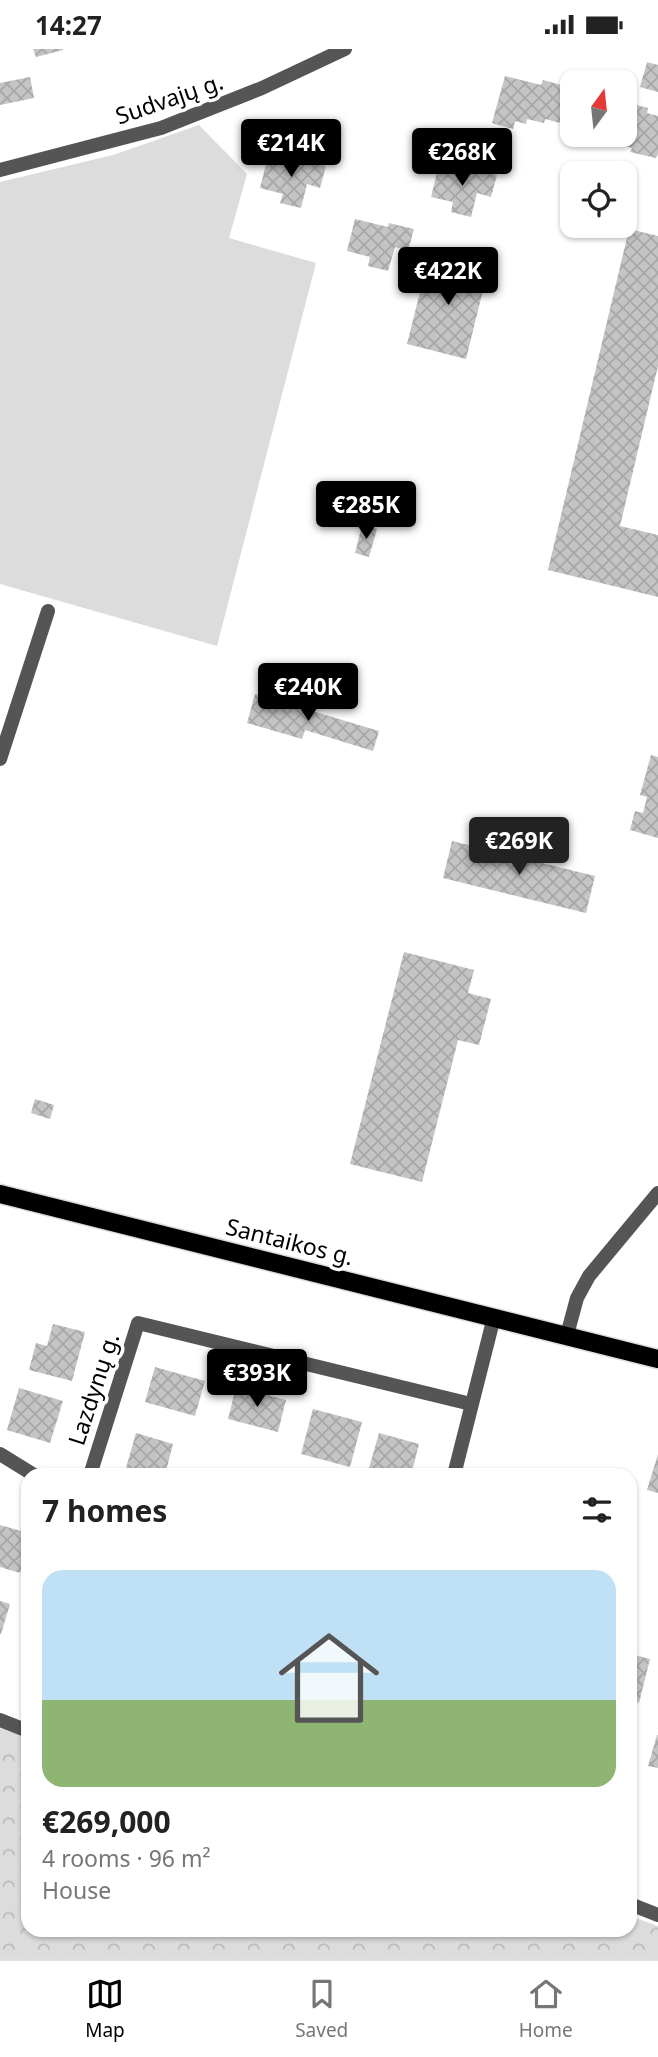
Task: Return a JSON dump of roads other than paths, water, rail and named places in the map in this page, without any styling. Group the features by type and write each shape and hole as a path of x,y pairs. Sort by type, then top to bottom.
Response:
{"main road":[{"name":"Santaikos g.","path":"0,1194 658,1359"}],"street":[{"name":"Sudvajų g.","path":"0,170 161,128 262,89 345,49"},
{"path":"0,759 48,611"},
{"path":"568,1335 577,1298 589,1276 658,1193"},
{"path":"456,1468 494,1317"},
{"name":"Lazdynų g.","path":"92,1468 138,1323 471,1404"},
{"path":"0,1454 23,1468"},
{"path":"0,1720 21,1728"},
{"path":"637,1907 658,1915"}]}
